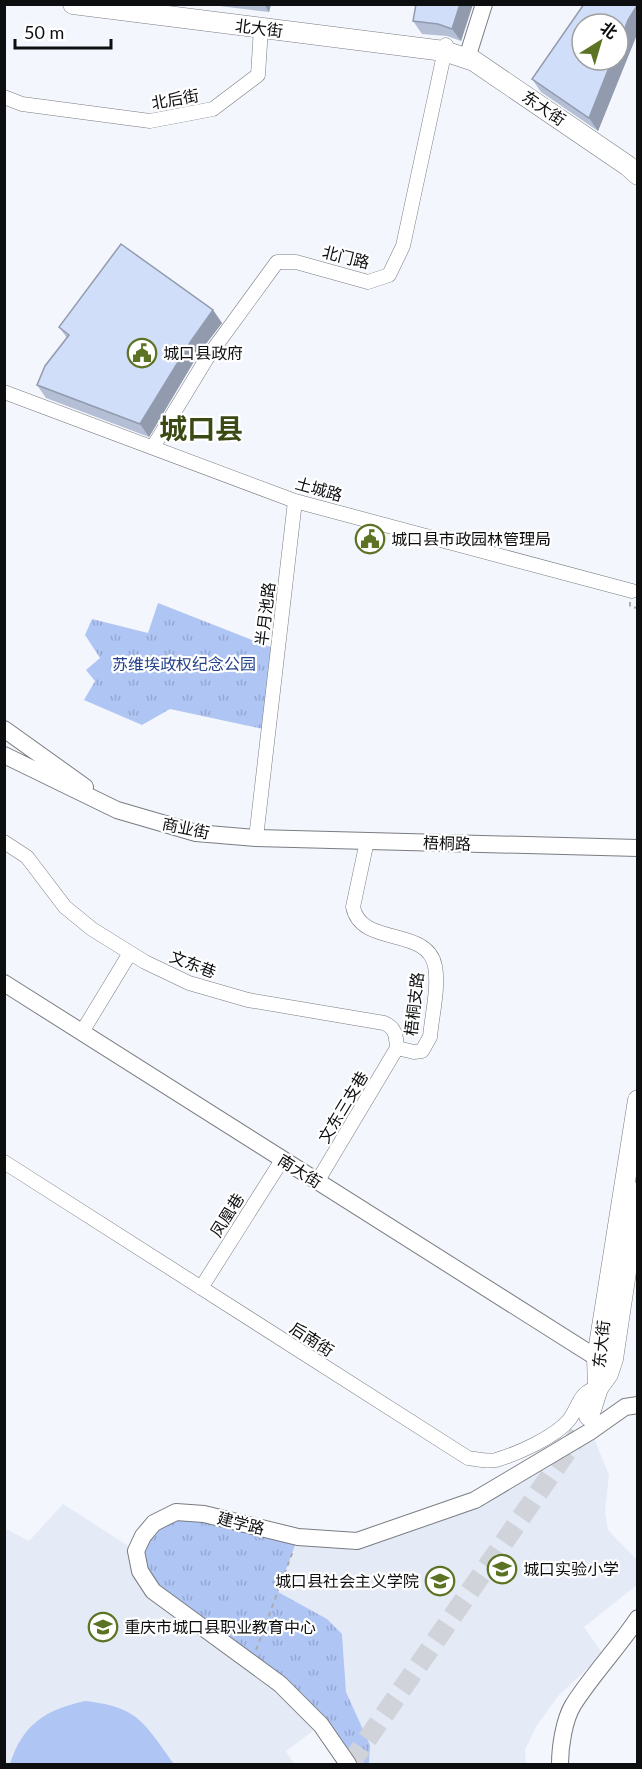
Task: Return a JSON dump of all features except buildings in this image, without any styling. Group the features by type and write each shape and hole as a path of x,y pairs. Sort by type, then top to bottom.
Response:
{"main road":[{"name":"北大街","path":"73,4 261,28 446,47"},
{"name":"北大街","path":"166,4 446,47"},
{"name":"东大街","path":"446,47 469,53 628,165 638,175"},
{"name":"东大街","path":"469,53 478,51 638,161"},
{"name":"东大街","path":"598,1389 597,1358 638,1100"},
{"name":"东大街","path":"598,1389 608,1374 613,1359 638,1192"},
{"path":"589,1416 598,1389"}],"street":[{"path":"469,53 484,4"},
{"name":"北后街","path":"4,98 22,104 150,121 213,109 258,75 261,28"},
{"name":"北门路","path":"153,447 207,358 278,262 297,262 368,282 389,275 403,246 446,47"},
{"name":"土城路","path":"4,392 295,501 632,591"},
{"name":"半月池路","path":"256,838 295,501"},
{"name":"商业街","path":"4,729 117,810"},
{"name":"商业街","path":"4,756 117,810 196,832 256,838"},
{"name":"梧桐路","path":"256,838 638,848"},
{"name":"梧桐支路","path":"367,841 353,907 355,915 361,924 373,930 423,946 431,953 435,967 430,1037 427,1044 422,1051 414,1052 398,1048"},
{"name":"文东巷","path":"4,842 27,857 66,907 92,929 130,953 189,983 248,1000 384,1023 391,1026 396,1034 398,1048"},
{"path":"82,1032 130,953"},
{"name":"南大街","path":"4,982 597,1358"},
{"name":"文东三支巷","path":"317,1182 398,1048"},
{"name":"凤凰巷","path":"201,1287 282,1160"},
{"name":"后南街","path":"4,1162 468,1458 494,1461 554,1434 569,1420 583,1394 588,1390 598,1389"},
{"name":"建学路","path":"348,1764 321,1725 280,1684 153,1591 140,1571 136,1551 143,1536 154,1523 176,1512 204,1514 298,1537 357,1541 475,1500 591,1431 624,1407 638,1405"},
{"path":"560,1764 560,1751 572,1707 619,1647 638,1618"}],"path":[{"path":"252,1663 298,1537"}],"shaded area":[{"path":"591,1431 609,1475 605,1512 608,1530 637,1560 637,1585 584,1627 603,1654 559,1695 536,1727 525,1750 526,1764 369,1764 370,1745 346,1692 342,1634 278,1593 298,1537 357,1541 475,1500"},
{"name":"重庆市城口县职业教育中心","path":"63,1504 136,1551 321,1725 286,1751 294,1764 5,1764 4,1528 29,1541"}],"green space":[{"name":"苏维埃政权纪念公园","path":"158,603 278,650 268,730 170,709 142,725 84,700 95,681 86,670 100,658 85,635 92,619 148,633"},
{"path":"176,1512 298,1537 278,1592 327,1619 342,1634 346,1692 370,1745 369,1764 358,1764 321,1725 140,1571 143,1536"},
{"path":"85,1701 117,1708 138,1719 174,1764 10,1764 15,1750 37,1721 58,1709"}],"tunnel":[{"path":"350,1764 579,1434"}],"place":[{"name":"城口县政府","path":"142,353"},
{"name":"城口县市政园林管理局","path":"370,539"},
{"name":"城口实验小学","path":"502,1569"},
{"name":"城口县社会主义学院","path":"440,1581"},
{"name":"重庆市城口县职业教育中心","path":"103,1627"}],"district":[{"name":"城口县","path":"201,429"}]}
